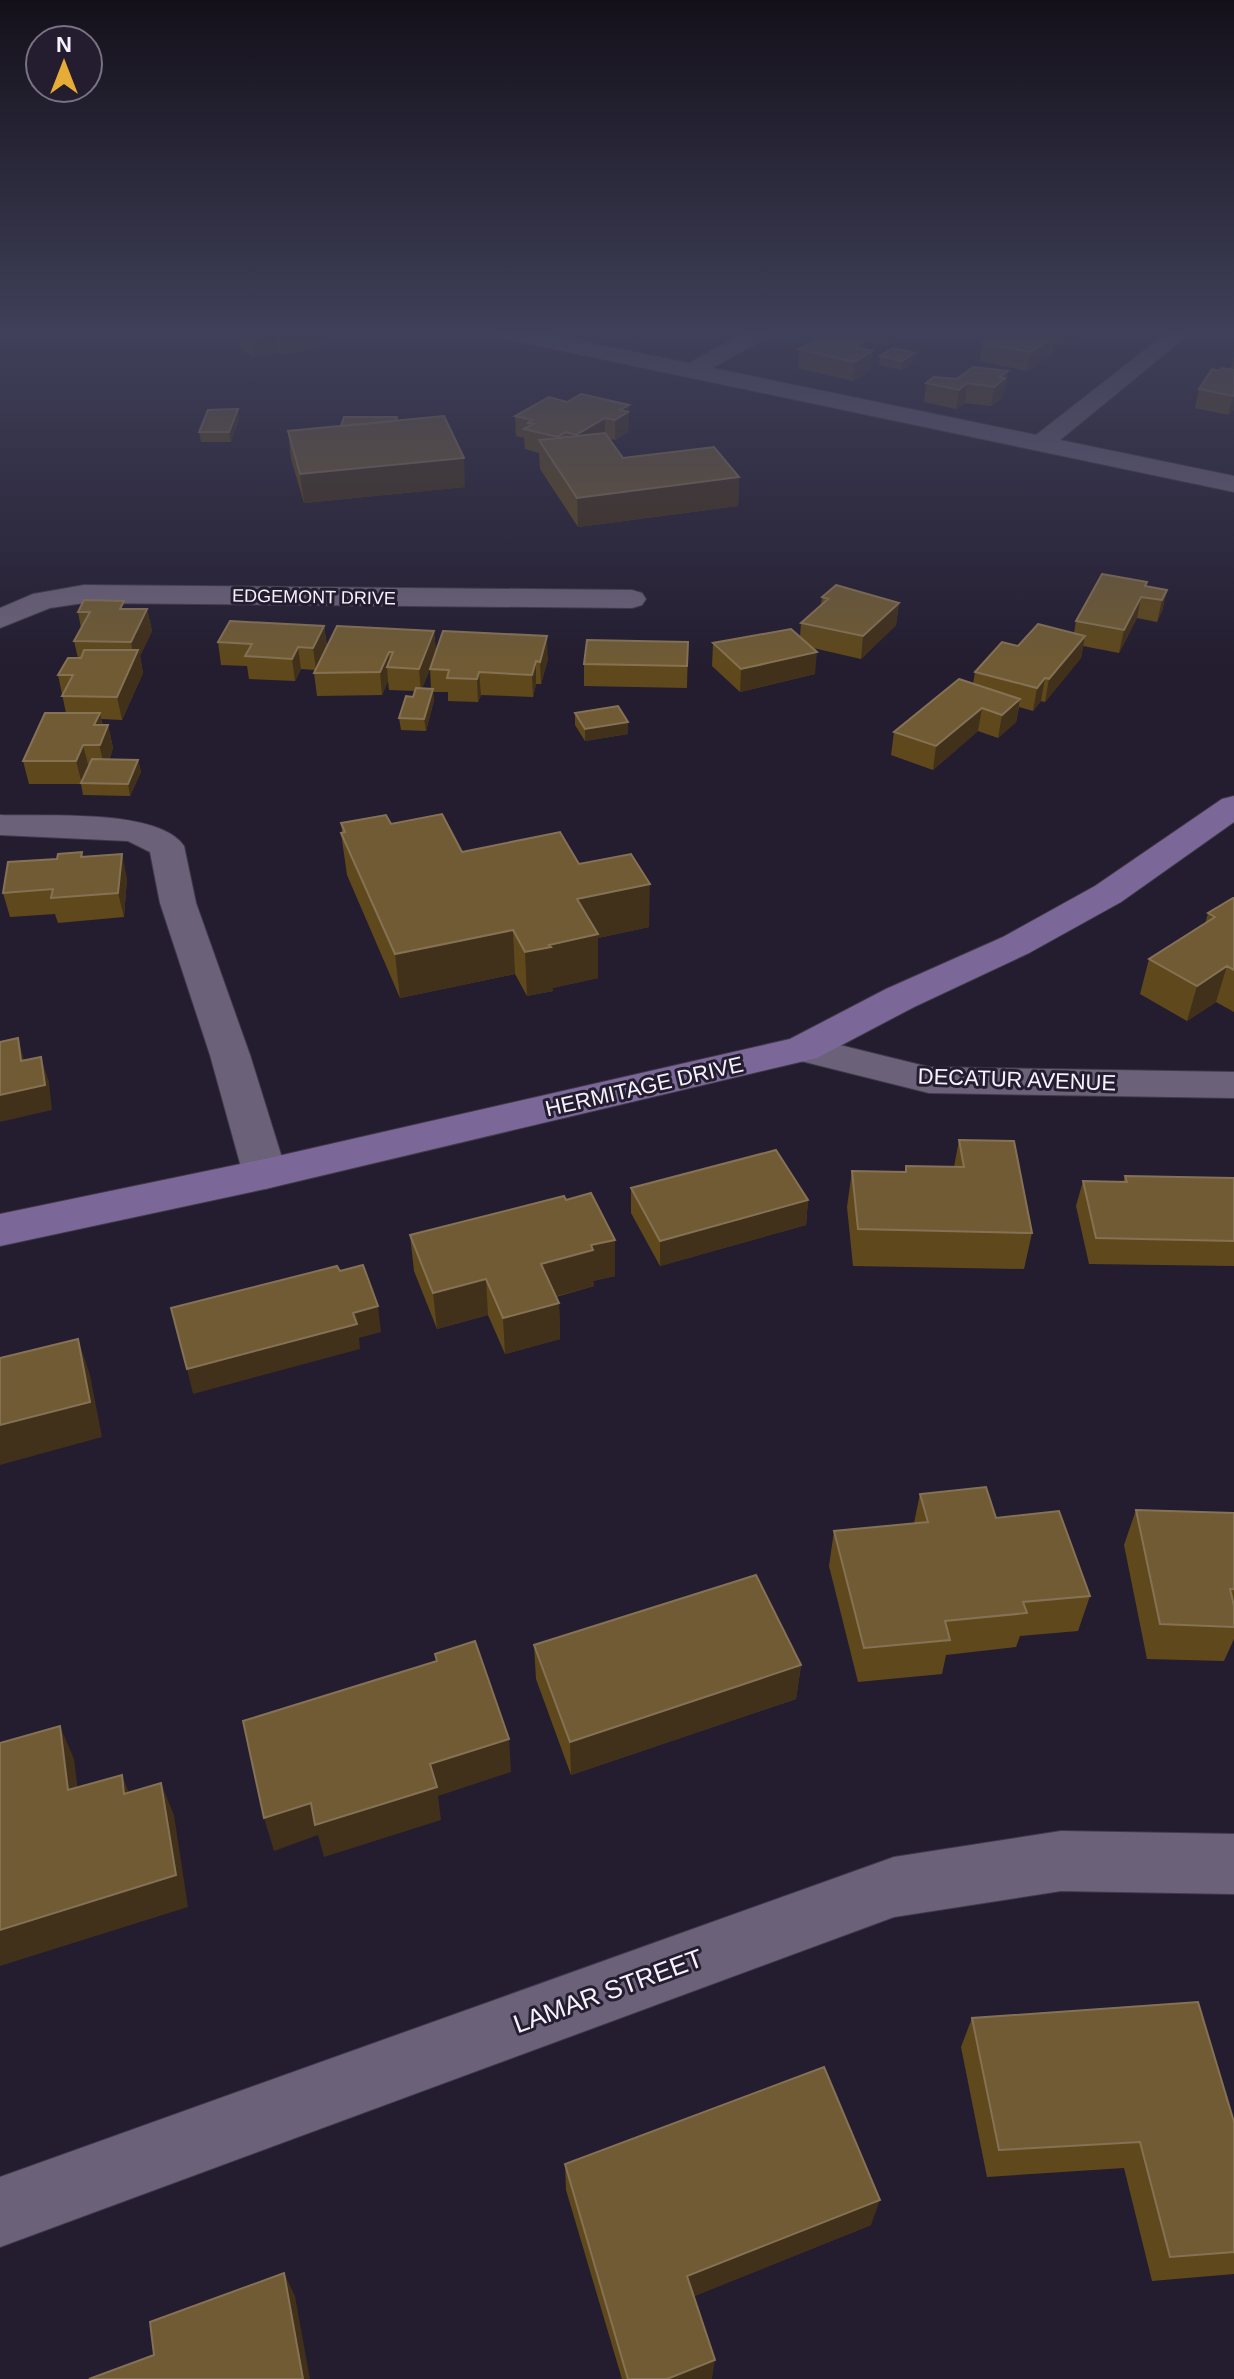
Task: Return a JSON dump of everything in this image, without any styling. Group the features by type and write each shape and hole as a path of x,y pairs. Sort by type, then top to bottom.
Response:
{"street":[{"path":"1025,442 1234,484"},
{"path":"1039,445 1043,442"},
{"name":"EDGEMONT DRIVE","path":"0,619 43,600 84,594 632,599"},
{"name":"HERMITAGE DRIVE","path":"0,1230 265,1174 803,1049 900,998 1016,945 1108,894 1234,806"},
{"path":"0,825 134,831 166,846 178,903 230,1055 265,1174"},
{"name":"DECATUR AVENUE","path":"803,1049 929,1080 1234,1085"},
{"name":"LAMAR STREET","path":"0,2212 894,1887 1061,1861 1234,1864"}],"building":[{"path":"291,442 456,442 464,458 300,474"},
{"path":"540,442 611,442 623,458 714,447 739,477 577,498"},
{"path":"1102,574 1147,582 1145,586 1167,590 1162,600 1141,597 1124,630 1076,621"},
{"path":"836,585 899,603 863,636 801,623 828,599 822,597"},
{"path":"84,600 124,601 120,609 147,609 131,642 74,641 90,612 78,612"},
{"path":"230,621 324,626 313,648 298,647 292,659 245,656 252,644 218,642"},
{"path":"1038,624 1085,636 1049,679 1045,678 1037,688 975,672 1002,642 1018,646"},
{"path":"337,626 434,631 419,669 387,667 393,652 389,652 380,672 314,673"},
{"path":"791,629 817,652 741,669 713,643"},
{"path":"443,631 547,636 540,662 536,661 532,675 479,672 477,679 447,678 449,670 430,669"},
{"path":"587,640 688,642 687,666 584,664"},
{"path":"84,650 138,650 117,697 62,696 73,675 58,675 68,658 81,658"},
{"path":"959,679 1020,699 1002,715 982,708 936,746 894,732"},
{"path":"416,688 433,689 424,719 399,718 406,696 413,697"},
{"path":"618,706 628,722 585,729 575,713"},
{"path":"45,713 100,713 94,725 108,725 100,745 83,745 76,761 23,761"},
{"path":"92,759 138,760 128,784 81,783"},
{"path":"442,814 462,852 560,832 579,864 631,854 650,884 577,899 598,934 549,945 551,947 525,952 513,930 395,954 341,833 345,832 341,823 386,815 391,824"},
{"path":"82,852 81,857 122,854 118,893 51,898 53,889 3,893 8,862 57,859 58,854"},
{"path":"1234,898 1234,970 1227,966 1197,986 1149,959 1215,917 1208,913"},
{"path":"18,1038 21,1061 41,1057 45,1085 0,1095 0,1042"},
{"path":"959,1140 1014,1141 1032,1233 858,1229 852,1171 906,1172 906,1166 964,1167"},
{"path":"776,1150 808,1200 660,1241 631,1188"},
{"path":"1125,1176 1234,1178 1234,1241 1096,1238 1083,1181 1127,1182"},
{"path":"591,1193 615,1240 591,1245 593,1250 541,1264 559,1303 503,1318 486,1279 433,1293 410,1235 564,1196 566,1200"},
{"path":"363,1265 378,1306 353,1313 357,1324 187,1369 171,1308 337,1266 340,1271"},
{"path":"78,1339 90,1402 0,1425 0,1358"},
{"path":"986,1487 996,1518 1059,1511 1090,1596 1023,1602 1027,1613 945,1621 950,1640 864,1648 834,1531 928,1522 920,1494"},
{"path":"1136,1510 1234,1513 1234,1589 1230,1589 1234,1627 1160,1624"},
{"path":"756,1575 801,1665 570,1742 534,1645"},
{"path":"475,1641 509,1739 430,1764 437,1787 315,1825 311,1803 264,1818 243,1721 437,1661 435,1654"},
{"path":"60,1726 68,1790 122,1775 124,1794 161,1783 176,1875 0,1930 0,1743"},
{"path":"1198,2002 1234,2122 1234,2252 1170,2257 1140,2142 999,2150 972,2018"},
{"path":"824,2067 880,2200 687,2276 715,2360 667,2379 628,2379 565,2164"},
{"path":"284,2273 303,2379 89,2379 154,2355 150,2322"}]}
